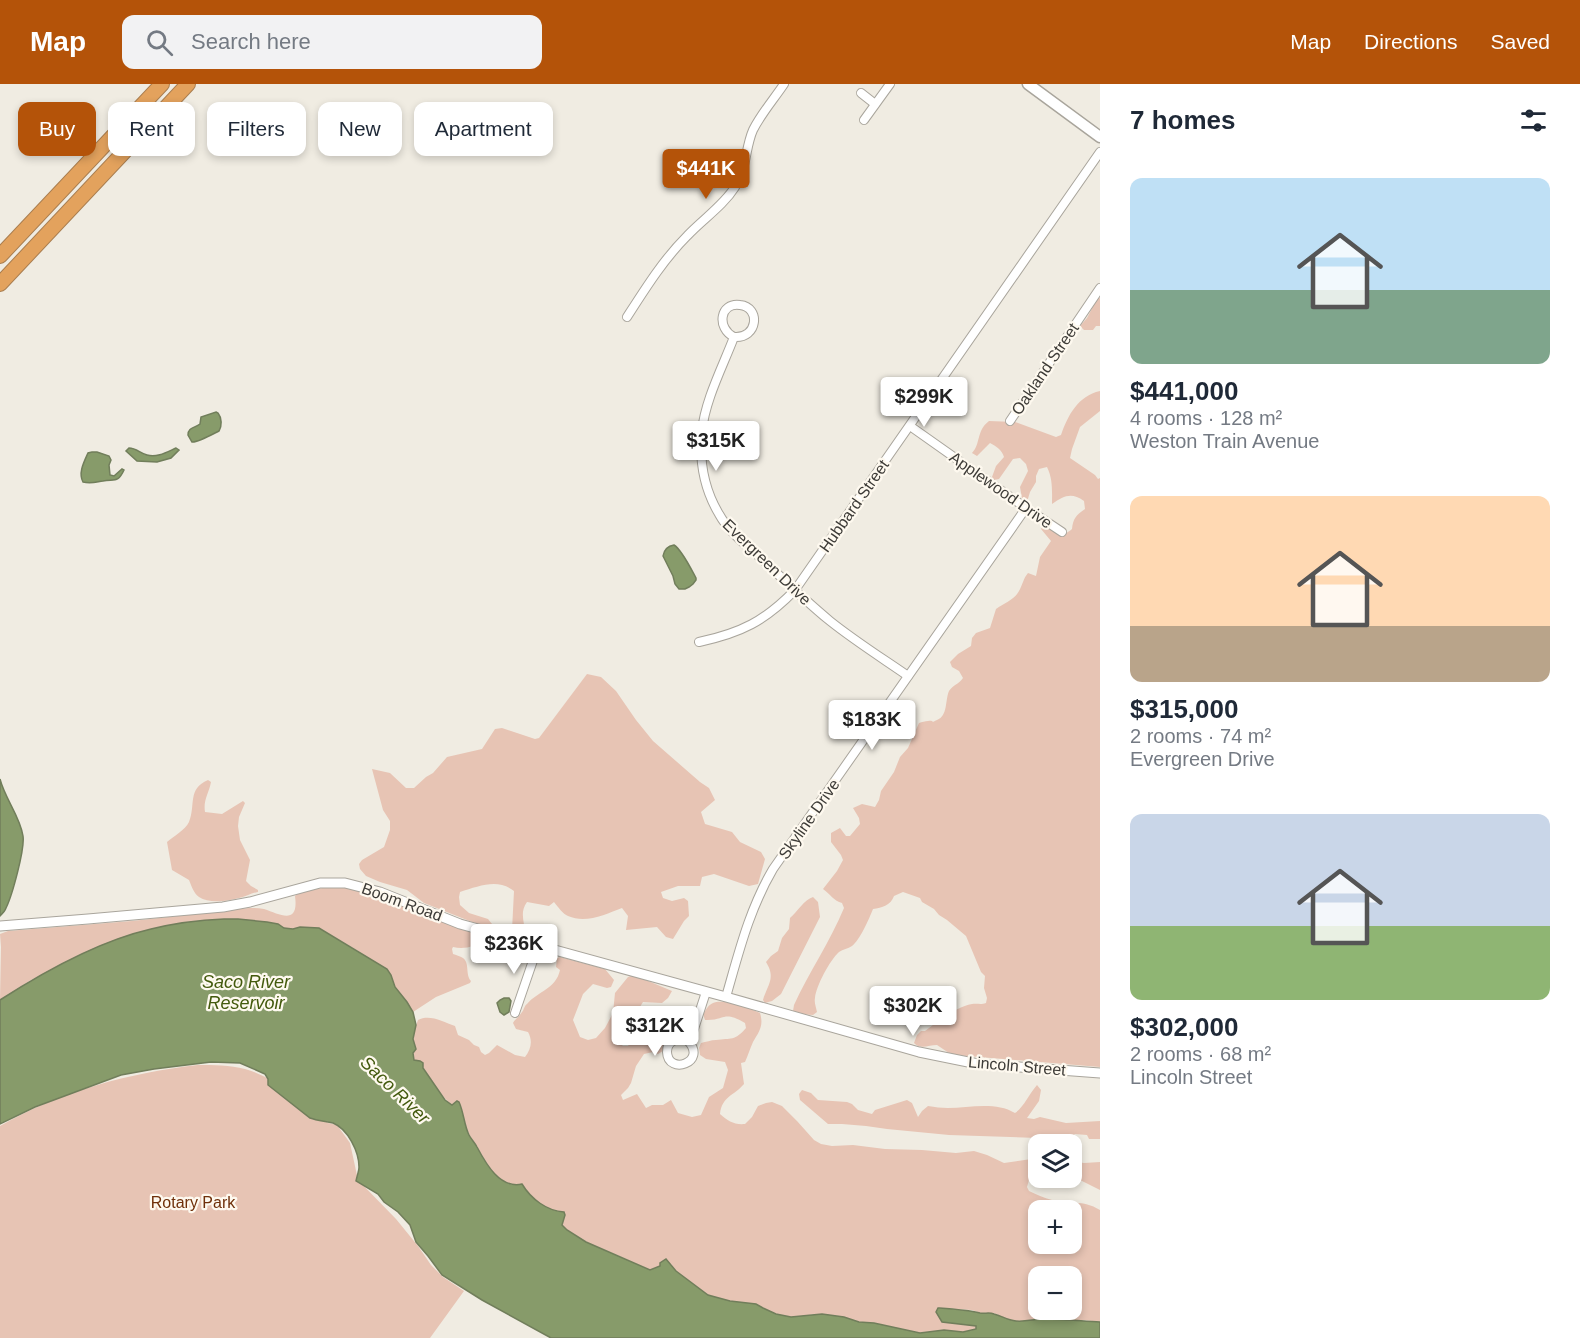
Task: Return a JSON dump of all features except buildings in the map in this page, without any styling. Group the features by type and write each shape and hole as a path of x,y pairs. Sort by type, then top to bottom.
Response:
{"highway":[{"path":"0,256 162,84"},
{"path":"0,284 188,84"}],"main road":[{"path":"1028,84 1100,137"}],"street":[{"path":"627,317 670,254 735,187 744,170 753,130 784,84"},
{"path":"864,120 890,84"},
{"path":"861,93 875,105"},
{"name":"Hubbard Street","path":"699,642 746,628 772,612 795,590 1100,152"},
{"name":"Oakland Street","path":"1010,421 1100,288"},
{"path":"743,305 751,311 754,324 747,335 734,336 724,328 722,318 730,307 743,305"},
{"name":"Evergreen Drive","path":"734,336 703,422 701,447 704,478 715,507 738,537 830,621 909,676"},
{"name":"Applewood Drive","path":"910,426 1062,532"},
{"name":"Skyline Drive","path":"726,997 746,928 762,887 773,869 1026,508"},
{"name":"Boom Road","path":"0,926 223,907 261,900 313,884 335,882 367,888 460,924 726,997"},
{"path":"515,1013 538,946"},
{"path":"688,1041 695,1029 706,992"},
{"name":"Lincoln Street","path":"726,997 946,1059 1007,1067 1100,1073"}],"green space":[{"path":"1100,298 1100,326 1096,326 1093,330 1084,330 1080,326 1097,299"},
{"path":"1100,391 1100,411 1080,427 1070,458 1098,479 1100,478 1100,1067 952,1055 937,1045 922,1047 916,1045 914,1043 921,1031 925,1031 960,1008 986,1003 987,998 984,988 985,976 981,972 966,936 922,902 920,898 903,892 894,896 886,906 873,909 855,943 839,952 832,961 816,993 817,1012 813,1015 793,1011 844,908 842,903 823,889 843,860 831,842 831,833 840,828 846,836 850,836 860,824 853,808 862,804 875,807 881,791 894,772 900,757 908,748 919,723 933,722 941,718 949,691 963,678 950,662 971,646 972,638 976,633 990,628 996,609 1017,594 1028,573 1036,576 1040,557 1051,541 1041,529 1042,527 1059,534 1067,533 1072,529 1075,518 1085,509 1084,501 1071,496 1052,504 1051,481 1047,467 1039,469 1027,502 1022,498 1020,487 1028,471 1026,464 1020,458 1013,459 999,479 994,480 992,477 996,466 1004,457 997,447 990,443 977,456 972,453 980,433 989,421 1015,422 1056,437 1061,435 1075,407 1086,397"},
{"path":"587,674 601,677 616,691 653,741 709,788 715,800 701,812 705,824 732,832 740,842 761,852 765,859 758,884 749,886 714,874 702,877 700,886 678,886 661,892 663,898 672,901 684,898 688,901 689,916 673,939 666,937 657,927 626,930 628,916 622,908 589,919 582,919 566,915 554,902 549,906 527,902 523,914 525,935 518,935 512,930 514,891 508,887 488,884 460,892 460,905 469,913 488,919 492,924 489,926 472,922 424,903 407,890 366,876 359,864 384,847 390,830 390,821 383,810 372,769 390,773 406,788 414,788 433,773 447,757 482,749 495,729 502,728 535,739 539,738"},
{"path":"208,780 211,782 205,800 205,812 222,814 243,801 245,803 239,817 240,840 250,860 246,881 258,892 230,900 208,901 197,896 189,880 172,870 167,842 189,822 197,788"},
{"path":"334,886 363,891 485,935 485,940 477,944 452,949 453,954 465,960 470,983 436,997 413,1012 395,987 391,975 358,951 319,928 284,928 278,924 238,919 195,921 150,929 109,943 31,980 0,1000 0,934 8,931 132,921 249,908 264,909 287,916 294,911 295,896 299,892"},
{"path":"813,897 818,902 820,917 781,994 765,1003 763,1000 771,977 766,962 778,951 782,938 789,929 790,918"},
{"path":"560,957 605,969 614,980 611,987 593,984 583,994 573,1020 580,1037 588,1040 596,1038 605,1028 613,1013 615,993 628,977 634,975 672,991 662,1003 643,1002 638,1010 625,1013 620,1043 623,1046 628,1046 638,1032 660,1034 665,1027 671,1027 673,1031 663,1051 658,1054 653,1052 644,1054 636,1066 631,1083 621,1095 623,1100 637,1094 646,1108 652,1105 663,1105 671,1100 678,1113 692,1117 701,1115 709,1097 723,1088 728,1070 725,1062 706,1059 700,1055 701,1043 732,1038 746,1028 745,1023 732,1017 705,1020 703,1014 713,1003 730,1003 760,1013 761,1022 745,1062 741,1063 744,1084 723,1103 721,1108 720,1114 731,1122 745,1124 758,1106 772,1102 782,1106 814,1140 821,1144 956,1153 974,1151 1004,1163 1028,1159 1027,1187 1029,1191 1052,1200 1028,1200 1028,1254 1082,1254 1082,1203 1100,1210 1100,1322 1057,1320 1082,1320 1082,1266 1028,1266 1028,1320 1036,1320 1018,1322 1003,1319 997,1314 939,1308 942,1322 976,1326 976,1329 963,1332 945,1330 920,1333 859,1322 844,1317 813,1314 791,1317 776,1314 756,1304 730,1301 708,1295 676,1271 671,1264 650,1270 586,1242 567,1230 562,1225 564,1212 549,1209 540,1204 522,1184 514,1185 500,1179 470,1136 461,1106 448,1102 420,1061 412,1057 414,1031 418,1020 427,1018 455,1026 458,1035 479,1047 485,1055 497,1045 515,1055 525,1057 531,1045 530,1035 528,1032 516,1029 513,1023 531,1000 555,982 560,970 556,967 557,958"},
{"name":"Rotary Park","path":"198,1065 233,1067 257,1073 289,1092 328,1123 337,1125 350,1143 358,1180 396,1219 431,1265 443,1277 464,1291 430,1338 0,1338 0,1126 47,1103 96,1085 172,1068"},
{"path":"1037,1085 1041,1090 1039,1101 1027,1118 1040,1117 1066,1123 1100,1121 1100,1139 1089,1139 1087,1135 1082,1134 1028,1134 1028,1138 949,1135 828,1124 800,1100 799,1094 802,1090 811,1093 818,1100 847,1102 858,1110 872,1114 875,1110 907,1100 912,1103 918,1117 928,1106 948,1108 991,1106 1015,1113"},
{"path":"1100,1162 1100,1190 1082,1181 1082,1163"}],"water":[{"path":"216,412 221,420 219,431 192,442 188,435 189,430 200,424 201,417"},
{"path":"129,448 151,456 176,448 179,450 171,458 157,462 137,461 126,451"},
{"path":"88,453 109,456 110,475 114,476 122,469 124,470 120,477 91,483 83,482 82,468"},
{"path":"674,545 683,555 696,578 693,584 685,589 679,589 675,584 663,556 670,546"},
{"path":"0,779 19,821 23,842 11,894 6,909 0,916"},
{"name":"Saco River Reservoir","path":"238,919 278,924 284,928 293,929 319,928 387,969 395,987 413,1012 416,1025 413,1039 416,1049 413,1053 414,1060 423,1063 423,1068 445,1100 452,1105 459,1102 469,1135 489,1167 507,1183 522,1184 530,1195 546,1207 564,1212 562,1225 586,1242 650,1270 660,1266 660,1263 666,1259 676,1271 708,1295 730,1301 756,1304 776,1314 791,1317 822,1314 920,1333 944,1330 963,1332 976,1329 976,1326 942,1322 936,1312 938,1308 992,1313 1016,1321 1100,1322 1100,1338 551,1338 442,1275 416,1242 410,1225 378,1194 356,1181 359,1167 357,1155 352,1142 343,1130 333,1123 310,1118 268,1085 265,1074 240,1063 211,1062 121,1075 35,1107 0,1124 0,1000 35,978 92,949 131,934 197,921"},
{"path":"504,998 509,998 511,1001 509,1012 504,1015 500,1012 497,1003"}],"water label":[{"name":"Saco River","path":"395,1090"}]}
